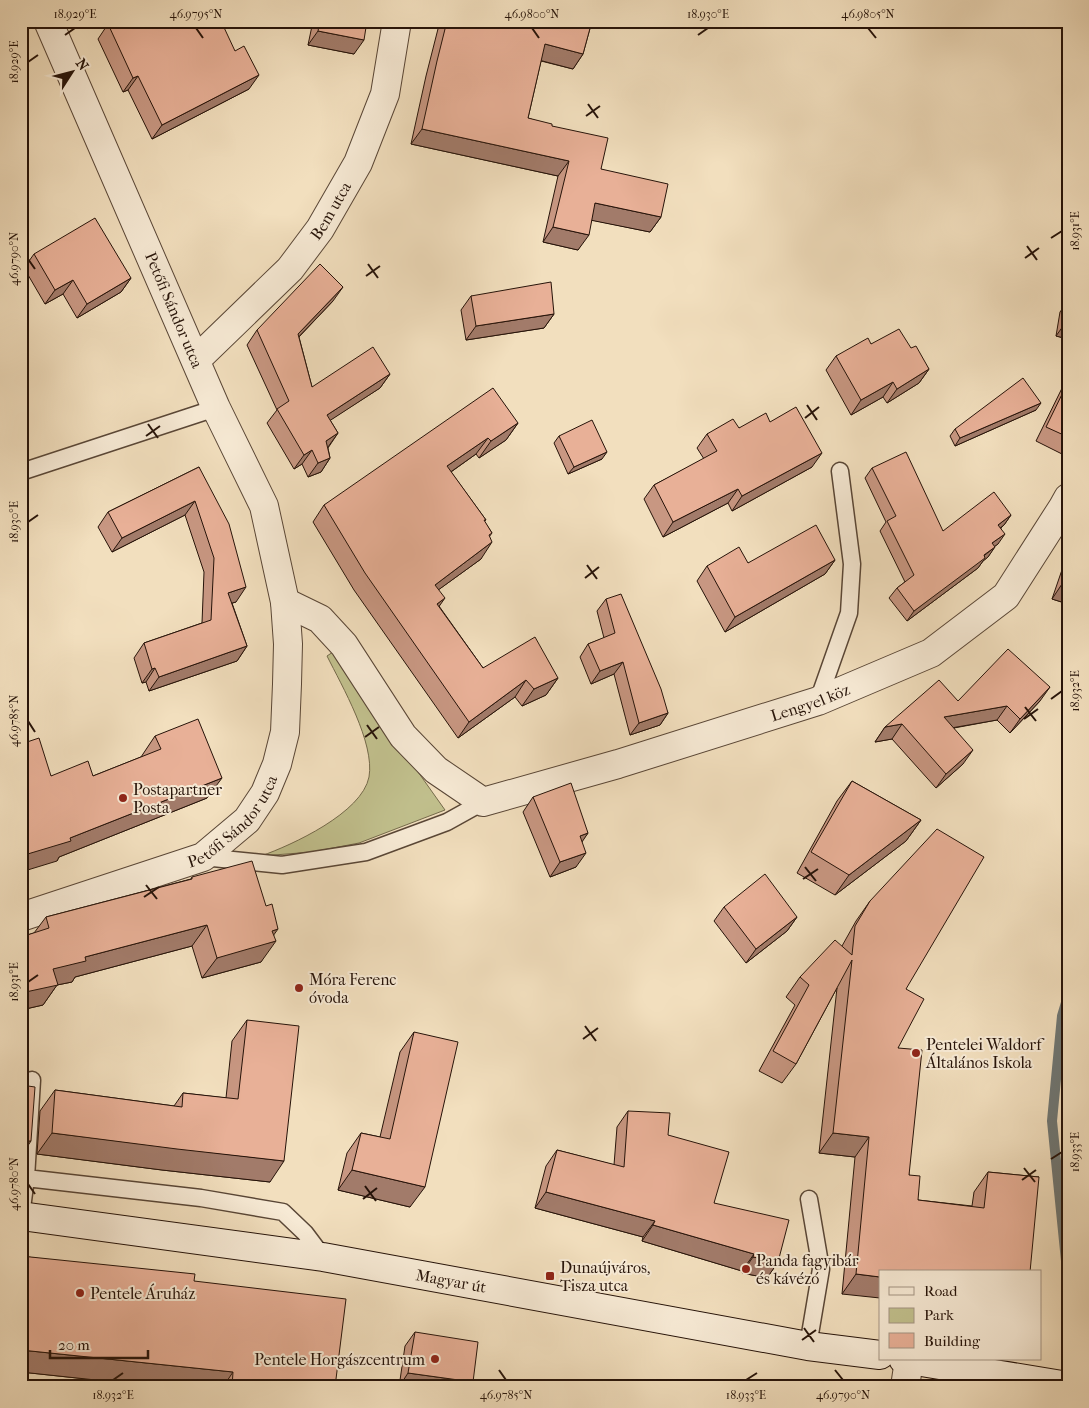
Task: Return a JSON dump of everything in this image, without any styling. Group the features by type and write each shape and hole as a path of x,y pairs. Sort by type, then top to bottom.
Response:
{"street":[{"name":"Petőfi Sándor utca","path":"21,917 204,857 247,820 265,793 277,764 285,732 288,644 285,602 264,506 216,408 48,21"},
{"name":"Bem utca","path":"196,360 290,269 320,229 358,163 384,94 397,21"},
{"name":"Lengyel köz","path":"483,802 618,764 818,701 931,653 1006,596 1068,498"},
{"path":"285,602 320,619 344,644 403,736 436,770 483,802"},
{"name":"Magyar út","path":"21,1216 323,1257 808,1346 879,1356"},
{"path":"905,1387 906,1360 1068,1386"}],"lane":[{"path":"21,472 216,408"},
{"path":"818,701 849,614 852,564 840,471"},
{"path":"204,857 282,864 366,852 447,822 483,802"},
{"path":"21,1216 26,1178 32,1080"},
{"path":"26,1178 201,1198 282,1212 305,1233 323,1257"},
{"path":"808,1346 821,1269 809,1199"}],"green space":[{"path":"333,652 445,810 359,843 312,852 261,856 307,836 340,815 354,803 364,790 369,777 370,763 362,732 356,715 327,656"}],"building":[{"path":"115,21 221,21 235,51 244,46 259,75 162,125 138,76 133,78 108,24"},
{"path":"320,21 367,21 364,40 318,31"},
{"path":"447,21 592,21 583,54 545,44 528,118 552,124 552,126 608,138 601,169 668,184 661,217 595,203 589,235 553,227 569,161 422,129"},
{"path":"95,218 131,278 87,304 73,280 55,290 34,254"},
{"path":"320,264 343,287 298,334 312,387 373,347 390,374 327,415 338,433 326,441 330,458 318,463 312,450 304,455 277,409 289,401 257,330"},
{"path":"551,282 554,314 476,326 471,296"},
{"path":"899,329 911,348 916,346 929,369 897,389 893,382 861,400 836,356 868,338 871,344"},
{"path":"1023,378 1041,403 960,438 955,429"},
{"path":"1068,382 1068,437 1046,427"},
{"path":"493,388 518,423 491,441 488,438 447,466 486,520 484,520 492,533 489,535 492,542 435,585 445,598 437,604 483,668 535,637 558,678 534,689 526,680 469,722 365,573 324,505"},
{"path":"796,407 822,453 742,496 738,489 673,522 654,485 717,451 707,434 733,419 739,428 766,413 770,422"},
{"path":"592,420 607,452 574,467 559,436"},
{"path":"906,452 943,531 994,492 1011,515 998,525 1005,534 992,543 995,547 984,555 985,558 914,611 897,588 914,575 887,521 896,516 872,468"},
{"path":"199,467 229,524 246,587 228,593 247,646 159,677 155,668 152,669 144,643 211,620 214,558 195,501 122,538 108,512"},
{"path":"816,525 835,560 735,617 707,566 739,547 748,563"},
{"path":"1068,567 1068,586 1062,584"},
{"path":"621,594 661,689 668,713 639,723 623,662 600,671 588,644 615,633 606,599"},
{"path":"1008,649 1050,687 1020,719 1007,706 944,717 973,750 946,774 902,724 885,727 939,680 958,701"},
{"path":"198,719 222,778 70,838 71,841 21,856 21,744 39,738 51,776 88,761 93,776 161,749 155,736"},
{"path":"852,781 921,820 849,875 811,852"},
{"path":"571,783 588,833 580,836 586,853 560,862 533,797"},
{"path":"937,829 984,857 906,989 924,999 898,1048 922,1050 909,1175 920,1176 918,1200 984,1208 988,1172 1039,1177 1030,1270 879,1270 879,1277 856,1274 869,1137 833,1133 852,960 796,1064 773,1051 809,985 800,977 835,940 852,955 855,926 870,901"},
{"path":"252,861 266,906 272,904 278,929 272,931 276,941 217,958 207,925 85,957 86,961 53,969 58,985 21,993 21,937 49,928 46,917 192,879 192,877"},
{"path":"765,874 797,917 756,949 724,907"},
{"path":"247,1020 299,1026 284,1161 52,1133 55,1090 182,1107 183,1093 238,1099"},
{"path":"414,1032 458,1042 425,1187 352,1170 361,1133 390,1139"},
{"path":"21,1085 35,1087 31,1141 21,1141"},
{"path":"628,1111 670,1113 668,1135 729,1152 714,1203 789,1220 778,1262 753,1257 754,1254 653,1225 655,1221 546,1192 557,1150 624,1167"},
{"path":"21,1256 195,1274 194,1281 346,1299 335,1387 232,1387 233,1372 21,1350"},
{"path":"415,1332 478,1342 473,1382 408,1373"}],"waterway":[{"path":"1067,1271 1052,1121 1062,1016 1068,996"},
{"path":"610,1387 615,1385 643,1387"}],"place":[{"name":"Postapartner Posta","path":"123,798"},
{"name":"Móra Ferenc óvoda","path":"299,988"},
{"name":"Pentelei Waldorf Általános Iskola","path":"916,1053"},
{"name":"Panda fagyibár és kávézó","path":"746,1269"},
{"name":"Dunaújváros, Tisza utca","path":"550,1276"},
{"name":"Pentele Áruház","path":"80,1293"},
{"name":"Pentele Horgászcentrum","path":"435,1359"}]}
